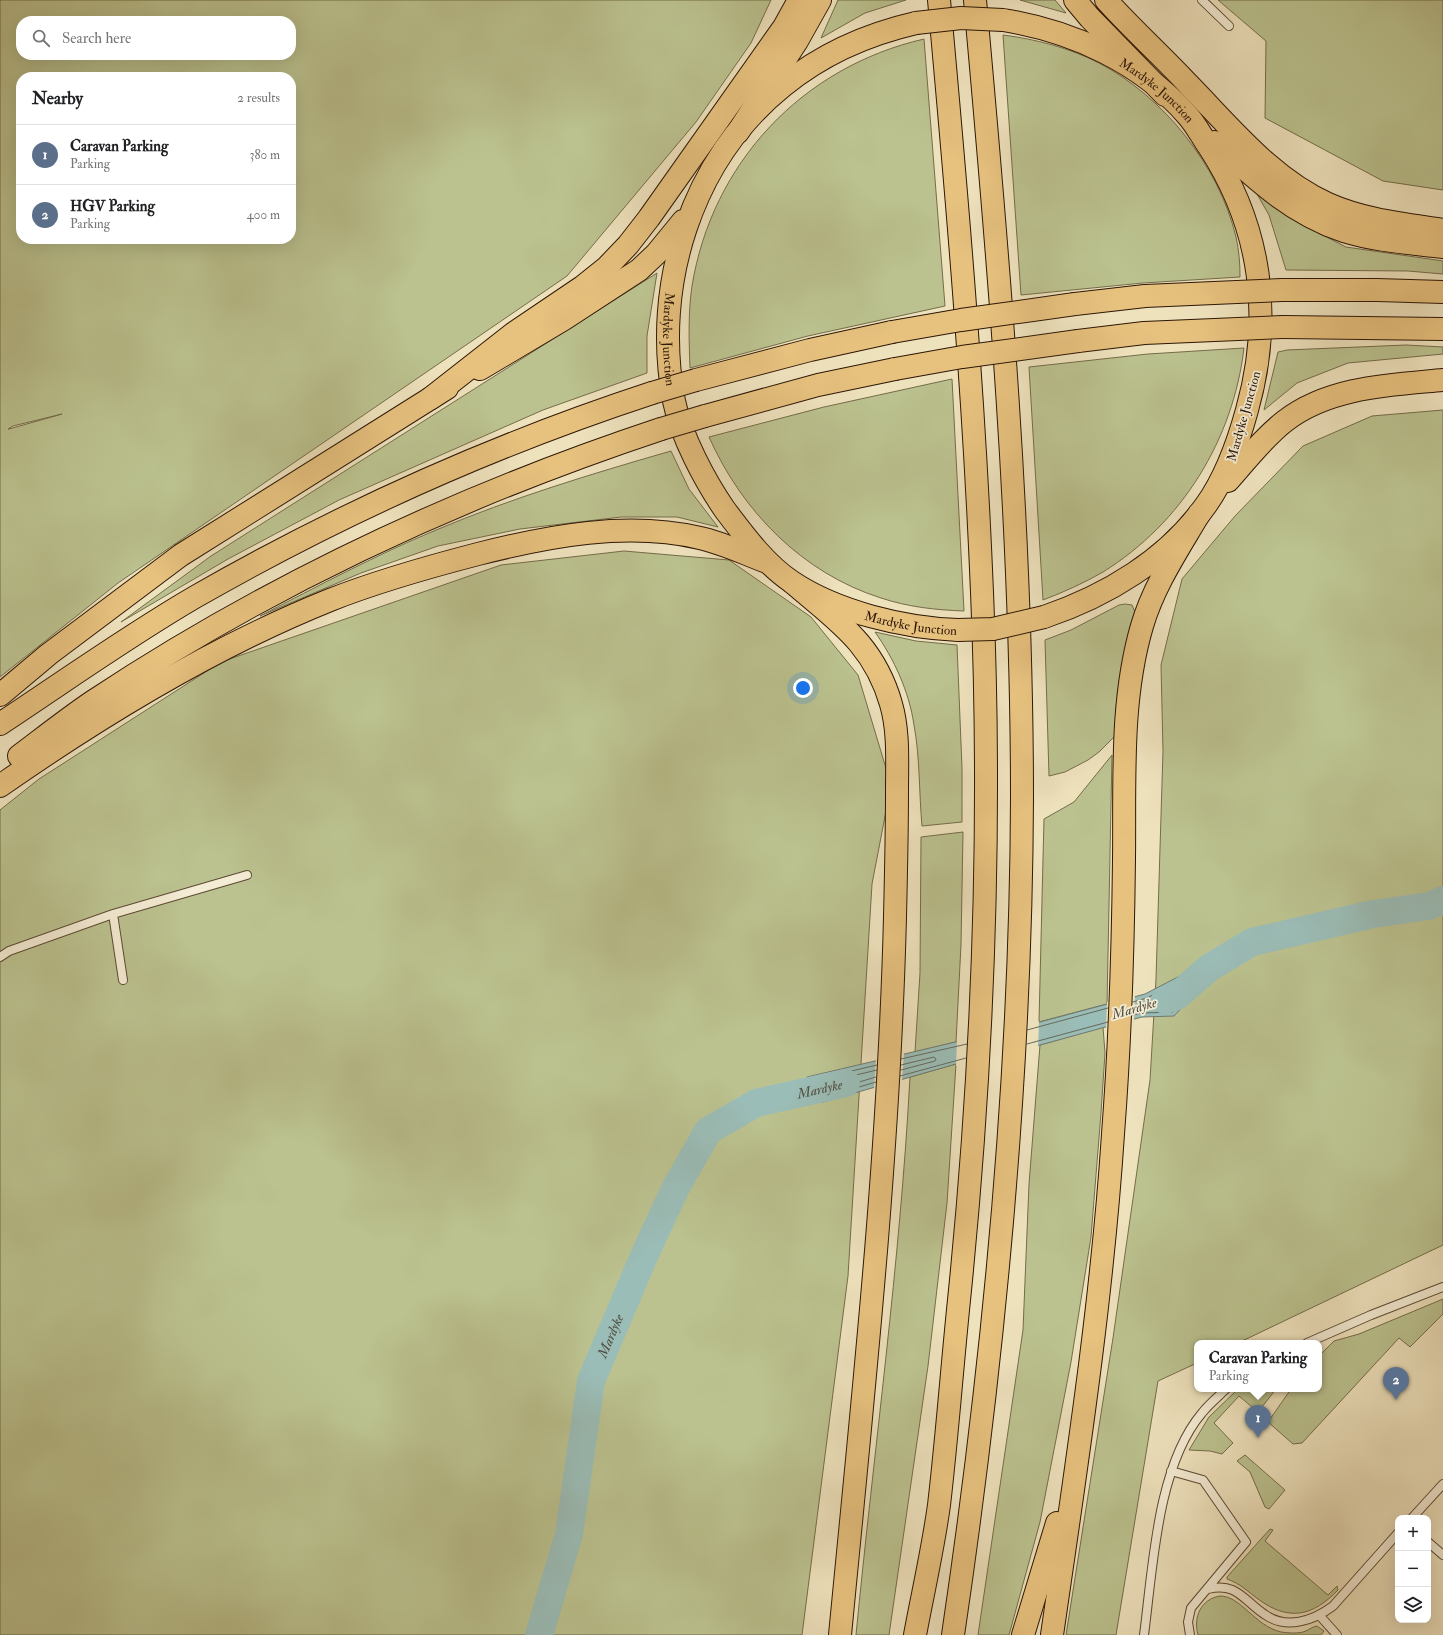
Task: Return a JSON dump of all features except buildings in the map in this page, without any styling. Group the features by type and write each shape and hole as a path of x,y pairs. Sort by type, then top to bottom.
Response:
{"highway":[{"path":"430,398 514,333 582,287 607,267 628,245 650,218 779,34 799,0"},
{"path":"738,132 797,41 820,0"},
{"path":"915,1635 938,1510 970,1198 981,1005 986,761 982,594 973,418 939,0"},
{"path":"953,1635 972,1504 1006,1189 1019,961 1021,750 1018,599 1000,275 975,0"},
{"path":"1075,0 1090,18 1165,95"},
{"path":"1106,0 1220,117 1268,164 1288,181 1307,193 1345,211 1383,220 1443,230"},
{"name":"Mardyke Junction","path":"961,18 1003,20 1039,27 1082,41 1127,65 1144,76 1188,116 1225,173 1239,204 1256,259 1260,286 1262,322 1256,374 1240,435 1228,466 1203,509 1170,545 1138,571 1102,593 1044,617 993,629 958,630 910,626 861,613 822,598 792,583 770,564 734,522 706,480 687,438 674,402 669,342 670,300 676,258 692,209 705,183 738,132 759,108 783,86 836,51 865,38 916,23 961,18"},
{"path":"1188,116 1267,189 1294,208 1321,222 1366,236 1443,247"},
{"path":"0,695 49,654 181,555 430,398 564,319 639,270 656,254 692,209"},
{"path":"0,724 143,629 299,540 407,488 510,444 652,393 810,350 892,332 1075,304 1145,296 1282,290 1443,292"},
{"path":"0,770 91,703 228,619 331,564 426,518 484,494 585,454 662,429 818,385 895,369 970,356 1078,341 1144,333 1283,327 1443,329"},
{"path":"1052,1635 1078,1455 1110,1179 1123,938 1126,719 1136,646 1151,599 1203,509 1271,433 1285,421 1313,404 1338,395 1362,390 1443,380"},
{"path":"0,786 106,716 170,678 248,636 331,600 412,571 514,545 589,533 621,531 644,531 701,538 770,564"},
{"path":"792,583 838,622 868,652 876,664 887,690 895,724 897,764 897,842 893,985 881,1193 840,1635"},
{"path":"1023,1635 1078,1455"},
{"path":"834,1635 848,1556"}],"lane":[{"path":"1202,0 1229,26"},
{"path":"0,957 9,951 113,914 247,875"},
{"path":"113,914 123,980"},
{"path":"1314,1340 1370,1315 1443,1287"},
{"path":"1144,1635 1160,1517 1171,1471 1187,1435 1202,1413 1223,1392"},
{"path":"1171,1471 1203,1480 1246,1542 1208,1589 1198,1597 1191,1608 1188,1622 1190,1635"},
{"path":"1415,1515 1443,1484"},
{"path":"1208,1589 1227,1587 1238,1591 1264,1614 1275,1620 1295,1623 1320,1616 1349,1590 1395,1536"},
{"path":"1431,1545 1443,1556"},
{"path":"1320,1616 1337,1635"}],"green space":[{"path":"0,0 771,0 751,43 696,122 567,276 118,583 0,677","holes":["62,414 8,429 13,426"]},
{"path":"838,0 906,0 865,13 821,38"},
{"path":"1020,0 1055,0 1066,13"},
{"path":"1218,0 1443,0 1443,190 1383,181 1265,118 1266,41"},
{"path":"1003,35 1052,45 1099,63 1123,77 1166,114 1186,136 1217,185 1228,211 1236,237 1240,277 1143,283 1021,295"},
{"path":"924,39 945,306 808,336 690,368 689,327 692,286 703,241 720,199 742,161 770,127 802,97 839,72 880,53"},
{"path":"1257,194 1319,233 1346,247 1443,261 1443,274 1408,271 1286,270 1269,215"},
{"path":"657,273 647,336 647,373 543,410 339,500 228,559 121,622 211,556"},
{"path":"1406,345 1443,347 1443,354 1348,363 1297,383 1264,410 1278,352 1287,350"},
{"path":"1244,348 1238,382 1228,415 1215,446 1199,476 1179,504 1157,529 1131,552 1103,572 1074,587 1043,600 1029,367 1148,354"},
{"path":"952,379 964,611 922,608 901,604 852,587 825,573 801,556 778,536 757,514 739,490 709,437 824,407"},
{"path":"1443,410 1443,1245 1244,1340 1194,1340 1194,1364 1158,1381 1116,1635 1066,1635 1113,1338 1150,1080 1156,979 1163,751 1161,665 1182,579 1235,516 1303,446 1372,416"},
{"path":"671,451 689,489 718,527 677,517 621,517 520,529 438,546 361,573 260,616 369,560 465,518 552,487"},
{"path":"624,551 729,560 811,617 858,675 891,785 872,884 848,1276 802,1635 0,1635 0,810 39,779 221,662 501,565"},
{"path":"1119,605 1132,605 1135,612 1123,728 1099,752 1088,760 1065,772 1049,776 1045,640 1071,630"},
{"path":"875,632 916,641 957,645 962,768 962,822 922,826 916,737 912,712 900,676"},
{"path":"1112,755 1107,1004 1039,1022 1044,819 1074,802"},
{"path":"963,832 961,945 956,1042 915,1052 920,973 921,837"},
{"path":"1103,1027 1105,1053 1091,1237 1071,1362 1040,1522 1009,1635 978,1635 1023,1330 1029,1184 1040,1045"},
{"path":"956,1064 947,1203 928,1366 889,1635 856,1635 900,1217 910,1077"},
{"path":"1443,1299 1443,1314 1410,1347 1399,1338 1302,1443 1293,1444 1268,1422 1289,1392 1322,1392 1322,1353 1334,1341 1359,1334"},
{"path":"1235,1392 1274,1392 1258,1412 1239,1396 1214,1423 1233,1443 1222,1454 1210,1451 1189,1450 1209,1417"},
{"path":"1245,1455 1285,1490 1269,1509 1265,1507 1250,1472 1237,1461"},
{"path":"1270,1529 1273,1530 1265,1541 1328,1595 1337,1586 1338,1590 1329,1599 1310,1610 1300,1613 1290,1613 1280,1611 1269,1606 1240,1585 1227,1579 1227,1577"},
{"path":"1220,1596 1228,1597 1235,1601 1263,1624 1272,1629 1281,1632 1300,1633 1317,1626 1324,1631 1321,1635 1198,1635 1197,1622 1200,1610 1208,1601"}],"water":[{"path":"1195,968 1199,989 1174,1016 1142,1017 1040,1045 956,1064 823,1102 810,1101 807,1077 1040,1022 1145,994"}],"pier":[{"path":"1135,995 1134,1021 1106,1029 1107,1002"},
{"path":"1039,1021 1038,1048 956,1066 957,1040"},
{"path":"904,1053 902,1081 874,1089 876,1059"}],"waterway":[{"name":"Mardyke","path":"1165,1000 1177,996 1209,968 1252,942 1373,914 1429,906 1443,900"},
{"name":"Mardyke","path":"539,1635 569,1534 591,1381 644,1256 675,1189 708,1131 756,1103 846,1083"}],"place":[{"name":"HGV Parking","path":"1396,1400"},
{"name":"Caravan Parking","path":"1258,1438"}]}
